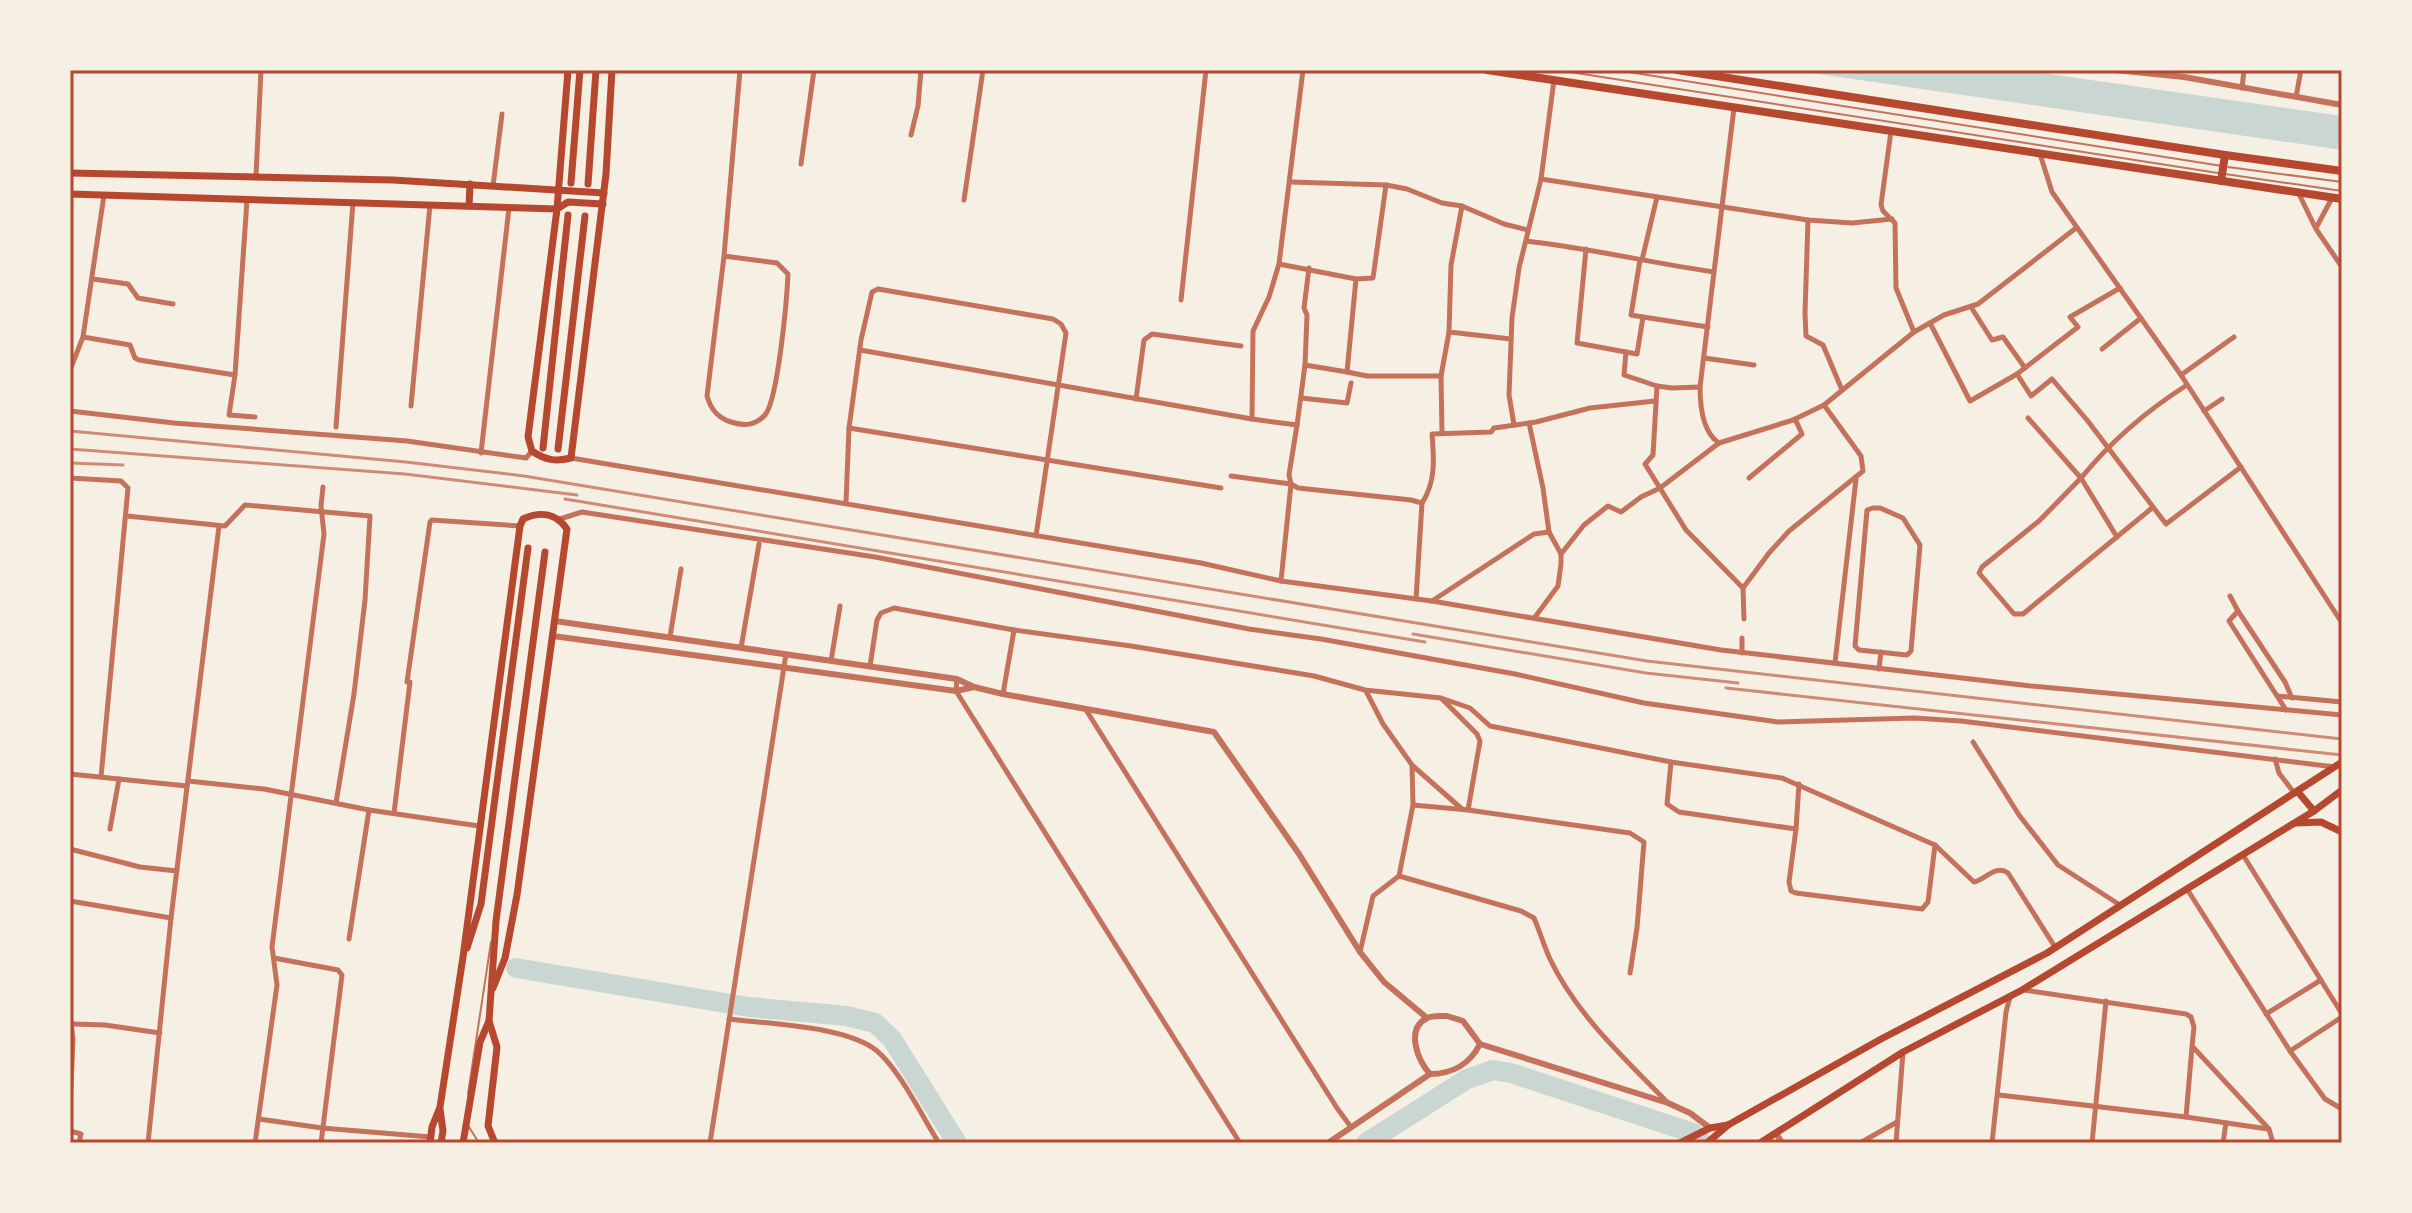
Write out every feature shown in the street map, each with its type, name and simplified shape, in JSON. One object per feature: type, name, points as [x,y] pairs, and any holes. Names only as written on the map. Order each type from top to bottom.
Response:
[{"type":"main road","points":[[568,70],[557,209],[528,437],[532,451],[556,461],[571,458],[603,204],[612,70]]},
{"type":"main road","points":[[571,183],[580,70]]},
{"type":"main road","points":[[588,184],[596,70]]},
{"type":"main road","points":[[1487,70],[2040,154],[2222,173],[2299,194],[2337,199]]},
{"type":"main road","points":[[1677,70],[2342,171]]},
{"type":"main road","points":[[2222,173],[2225,155]]},
{"type":"main road","points":[[70,173],[470,184],[604,193]]},
{"type":"main road","points":[[469,206],[470,184]]},
{"type":"main road","points":[[70,194],[557,209],[568,202],[603,204]]},
{"type":"main road","points":[[543,448],[568,215]]},
{"type":"main road","points":[[558,449],[585,216]]},
{"type":"main road","points":[[430,1140],[440,1107],[463,957],[520,526],[523,519],[533,515],[550,515],[560,519],[567,529],[515,907],[505,958],[493,988]]},
{"type":"main road","points":[[463,957],[481,904],[528,548]]},
{"type":"main road","points":[[463,1143],[480,1042],[489,1021],[496,921],[545,552]]},
{"type":"main road","points":[[1708,1143],[1728,1125],[2055,947],[2338,764]]},
{"type":"main road","points":[[1760,1143],[1903,1052],[2022,990],[2294,824],[2342,790]]},
{"type":"main road","points":[[2297,793],[2314,811]]},
{"type":"main road","points":[[2294,824],[2321,822],[2342,832]]},
{"type":"main road","points":[[489,1021],[497,1047],[488,1126],[495,1143]]},
{"type":"main road","points":[[440,1107],[441,1143]]},
{"type":"main road","points":[[1681,1142],[1710,1128],[1728,1125]]},
{"type":"street","points":[[256,176],[261,70]]},
{"type":"street","points":[[724,256],[777,263],[788,274],[774,391],[767,413],[754,424],[743,425],[723,419],[711,408],[707,396],[724,256],[740,70]]},
{"type":"street","points":[[801,164],[814,70]]},
{"type":"street","points":[[911,135],[918,106],[921,70]]},
{"type":"street","points":[[964,200],[983,70]]},
{"type":"street","points":[[1181,300],[1206,70]]},
{"type":"street","points":[[1252,419],[1254,376],[1250,347],[1253,331],[1269,297],[1279,264],[1303,70]]},
{"type":"street","points":[[2115,70],[2188,74],[2242,88],[2342,105]]},
{"type":"street","points":[[2242,88],[2244,70]]},
{"type":"street","points":[[2296,97],[2301,70]]},
{"type":"street","points":[[1514,425],[1509,395],[1517,280],[1541,179],[1554,80]]},
{"type":"street","points":[[1719,443],[1713,439],[1705,423],[1700,387],[1734,107]]},
{"type":"street","points":[[493,186],[502,114]]},
{"type":"street","points":[[1891,131],[1881,199],[1883,211],[1895,223],[1896,288],[1914,332]]},
{"type":"street","points":[[2040,154],[2052,192],[2181,375],[2342,623]]},
{"type":"street","points":[[1541,179],[1808,220],[1852,223],[1892,219]]},
{"type":"street","points":[[1291,182],[1386,185],[1407,189],[1528,230]]},
{"type":"street","points":[[1279,264],[1356,279],[1373,278],[1386,185]]},
{"type":"street","points":[[2299,194],[2316,229],[2342,267]]},
{"type":"street","points":[[70,370],[83,337],[104,195]]},
{"type":"street","points":[[1657,197],[1631,315],[1708,327]]},
{"type":"street","points":[[2316,229],[2337,199]]},
{"type":"street","points":[[247,200],[235,375],[229,415],[255,417]]},
{"type":"street","points":[[336,427],[353,202]]},
{"type":"street","points":[[411,406],[430,205]]},
{"type":"street","points":[[1442,432],[1441,376],[1449,332],[1451,265],[1462,206]]},
{"type":"street","points":[[481,453],[509,208]]},
{"type":"street","points":[[1808,220],[1806,336],[1823,345],[1842,390]]},
{"type":"street","points":[[1561,554],[1584,525],[1608,506],[1621,512],[1660,488],[1719,443],[1795,419],[1824,405],[1914,332],[1990,297],[2076,228]]},
{"type":"street","points":[[1526,241],[1714,272]]},
{"type":"street","points":[[1586,249],[1577,343],[1637,354],[1643,317]]},
{"type":"street","points":[[1281,581],[1291,484],[1289,475],[1305,365],[1307,315],[1304,308],[1309,268]]},
{"type":"street","points":[[93,279],[128,284],[138,298],[173,304]]},
{"type":"street","points":[[1347,372],[1356,279]]},
{"type":"street","points":[[1930,323],[1970,401],[2017,374],[2078,327],[2070,317],[2120,288]]},
{"type":"street","points":[[846,502],[849,428],[860,350],[869,297],[878,289],[1053,319],[1061,324],[1066,333],[1036,536]]},
{"type":"street","points":[[1971,307],[1992,340],[2003,337],[2025,368]]},
{"type":"street","points":[[2102,349],[2141,318]]},
{"type":"street","points":[[1449,332],[1511,339]]},
{"type":"street","points":[[1136,399],[1144,340],[1148,336],[1152,334],[1241,346]]},
{"type":"street","points":[[83,337],[130,345],[135,358],[139,360],[235,375]]},
{"type":"street","points":[[2181,375],[2234,337]]},
{"type":"street","points":[[860,350],[1297,425]]},
{"type":"street","points":[[1626,352],[1625,376],[1657,386],[1700,387]]},
{"type":"street","points":[[1704,358],[1754,365]]},
{"type":"street","points":[[1305,365],[1367,376],[1441,376]]},
{"type":"street","points":[[2017,374],[2031,396],[2052,379],[2058,385],[2166,524],[2241,467]]},
{"type":"street","points":[[1301,398],[1348,403],[1351,383]]},
{"type":"street","points":[[2152,508],[2020,615],[2008,610],[1979,573],[1983,564],[2039,521],[2106,447],[2148,411],[2187,385]]},
{"type":"street","points":[[1657,386],[1653,455],[1645,463],[1686,530],[1743,588]]},
{"type":"street","points":[[2204,411],[2222,399]]},
{"type":"street","points":[[1416,599],[1422,503],[1431,490],[1434,457],[1432,434],[1491,432],[1494,428],[1590,408],[1655,401]]},
{"type":"street","points":[[1744,619],[1743,588],[1769,553],[1789,531],[1863,471],[1861,456],[1824,405]]},
{"type":"street","points":[[70,411],[174,423],[407,441],[526,458],[532,451]]},
{"type":"street","points":[[2028,418],[2081,478],[2117,537]]},
{"type":"street","points":[[1749,478],[1802,434],[1795,419]]},
{"type":"street","points":[[1529,423],[1549,532],[1561,554],[1562,571],[1558,586],[1535,617]]},
{"type":"street","points":[[849,428],[1221,488]]},
{"type":"street","points":[[571,458],[1201,563],[1281,581],[1535,617],[1742,653],[2342,715]]},
{"type":"street","points":[[1231,476],[1291,484],[1298,488],[1422,503]]},
{"type":"street","points":[[70,478],[121,481],[128,488],[101,777]]},
{"type":"street","points":[[1835,663],[1856,478]]},
{"type":"street","points":[[255,1143],[277,985],[272,947],[324,534],[321,506],[323,487]]},
{"type":"street","points":[[127,516],[219,526],[227,524],[245,505],[371,517],[354,694],[336,803]]},
{"type":"street","points":[[1873,508],[1903,518],[1920,545],[1911,651],[1907,655],[1881,652],[1859,650],[1855,646],[1867,510],[1873,508]]},
{"type":"street","points":[[560,519],[582,512],[875,557],[1249,629],[1515,674],[1644,703],[1778,722],[1914,718],[1961,721],[2338,764]]},
{"type":"street","points":[[394,813],[410,682],[407,682],[430,520],[520,526]]},
{"type":"street","points":[[148,1143],[171,918],[219,526]]},
{"type":"street","points":[[1432,601],[1534,534],[1549,532]]},
{"type":"street","points":[[741,648],[759,544]]},
{"type":"street","points":[[670,637],[681,569]]},
{"type":"street","points":[[2230,596],[2292,698]]},
{"type":"street","points":[[831,661],[840,606]]},
{"type":"street","points":[[870,666],[877,620],[886,609],[894,608],[1014,630],[1314,676],[1365,690],[1441,698],[1470,708],[1490,726],[1671,762],[1782,778],[1935,845],[1974,882],[2003,869],[2055,947]]},
{"type":"street","points":[[2238,611],[2229,621],[2286,710]]},
{"type":"street","points":[[555,621],[957,679],[1003,694],[1214,732],[1299,854],[1360,952],[1384,982],[1427,1018]]},
{"type":"street","points":[[1003,694],[1014,630]]},
{"type":"street","points":[[553,636],[956,691],[974,687]]},
{"type":"street","points":[[1742,638],[1742,653]]},
{"type":"street","points":[[1879,669],[1881,652]]},
{"type":"street","points":[[710,1143],[786,654]]},
{"type":"street","points":[[957,679],[956,691],[1240,1143]]},
{"type":"street","points":[[1365,690],[1383,724],[1412,765],[1465,810]]},
{"type":"street","points":[[2277,696],[2342,702]]},
{"type":"street","points":[[1441,698],[1477,734],[1480,741],[1465,810]]},
{"type":"street","points":[[2331,714],[2332,703]]},
{"type":"street","points":[[1086,710],[1352,1128]]},
{"type":"street","points":[[1477,734],[1490,726]]},
{"type":"street","points":[[1973,742],[2019,815],[2058,865],[2120,905]]},
{"type":"street","points":[[2275,759],[2279,773],[2297,793]]},
{"type":"street","points":[[1671,762],[1667,804],[1679,812],[1796,829]]},
{"type":"street","points":[[1360,952],[1373,896],[1399,876],[1413,805],[1412,765]]},
{"type":"street","points":[[70,774],[292,794],[369,810],[479,826]]},
{"type":"street","points":[[110,829],[119,779]]},
{"type":"street","points":[[1799,784],[1789,882],[1791,891],[1922,909],[1928,902],[1935,845]]},
{"type":"street","points":[[1413,805],[1630,833],[1644,842],[1630,973]]},
{"type":"street","points":[[349,939],[369,810]]},
{"type":"street","points":[[70,849],[140,867],[177,871]]},
{"type":"street","points":[[2243,855],[2342,1016],[2290,1051]]},
{"type":"street","points":[[1399,876],[1521,911],[1534,918],[1551,960],[1569,992],[1668,1103]]},
{"type":"street","points":[[2186,888],[2290,1051],[2325,1099],[2342,1109]]},
{"type":"street","points":[[70,902],[171,918]]},
{"type":"street","points":[[274,958],[338,970],[342,975],[321,1143]]},
{"type":"street","points":[[2266,1014],[2321,980]]},
{"type":"street","points":[[2022,990],[2191,1017],[2194,1027],[2186,1117]]},
{"type":"street","points":[[1992,1143],[2006,1012],[2011,996]]},
{"type":"street","points":[[2092,1143],[2106,1001]]},
{"type":"street","points":[[70,1013],[73,1024],[70,1109]]},
{"type":"street","points":[[1430,1074],[1421,1064],[1415,1042],[1420,1025],[1427,1018],[1447,1016],[1463,1021],[1480,1044],[1668,1103],[1690,1113],[1710,1128]]},
{"type":"street","points":[[729,1019],[837,1033],[867,1044],[888,1063],[939,1143]]},
{"type":"street","points":[[73,1024],[160,1033]]},
{"type":"street","points":[[1328,1143],[1430,1074],[1456,1069],[1471,1058],[1480,1044]]},
{"type":"street","points":[[2192,1046],[2269,1129],[2273,1143]]},
{"type":"street","points":[[1896,1143],[1903,1052]]},
{"type":"street","points":[[1999,1095],[2269,1129]]},
{"type":"street","points":[[259,1119],[430,1140]]},
{"type":"street","points":[[1860,1143],[1898,1121]]},
{"type":"street","points":[[2223,1143],[2226,1123]]},
{"type":"street","points":[[70,1131],[81,1134],[79,1143]]},
{"type":"street","points":[[1776,1133],[1782,1143]]},
{"type":"lane","points":[[1557,70],[2342,191]]},
{"type":"lane","points":[[1616,70],[2222,173],[2342,182]]},
{"type":"lane","points":[[479,1143],[465,1112],[496,921]]},
{"type":"shaded area","points":[[1791,70],[2022,70],[2342,116],[2342,150]]},
{"type":"waterway","points":[[516,968],[749,1007],[847,1016],[875,1023],[892,1039],[957,1143]]},
{"type":"waterway","points":[[1366,1143],[1467,1079],[1493,1070],[1511,1073],[1693,1133],[1702,1143]]},
{"type":"railway","points":[[70,431],[524,476],[1647,661],[2342,739]]},
{"type":"railway","points":[[70,449],[405,474],[577,495]]},
{"type":"railway","points":[[70,463],[123,465]]},
{"type":"railway","points":[[565,499],[1425,642]]},
{"type":"railway","points":[[1413,634],[1646,673],[1738,683]]},
{"type":"railway","points":[[1726,688],[2342,755]]}]
